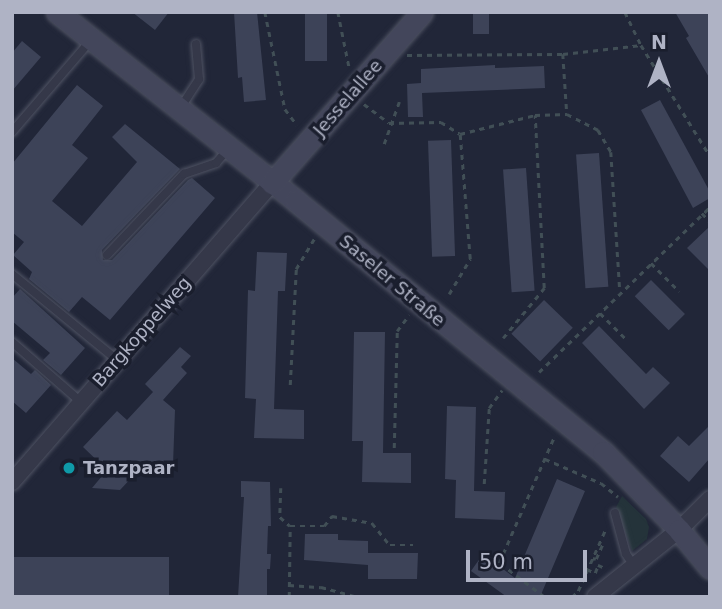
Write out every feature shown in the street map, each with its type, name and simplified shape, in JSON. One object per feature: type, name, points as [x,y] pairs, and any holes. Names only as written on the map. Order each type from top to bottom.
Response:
[{"type":"street","name":"Saseler Straße","points":[[57,12],[603,452],[680,530],[710,568]]},
{"type":"street","name":"Jesselallee","points":[[272,183],[422,12]]},
{"type":"street","name":"Bargkoppelweg","points":[[12,482],[272,183]]},
{"type":"street","points":[[595,597],[680,530],[710,499]]},
{"type":"lane","points":[[12,132],[91,40]]},
{"type":"lane","points":[[179,109],[199,79],[196,44]]},
{"type":"lane","points":[[107,255],[184,174],[216,163],[229,148]]},
{"type":"lane","points":[[12,274],[117,360]]},
{"type":"lane","points":[[12,342],[80,402]]},
{"type":"lane","points":[[613,513],[626,554],[634,566]]},
{"type":"path","points":[[265,12],[285,109],[298,126]]},
{"type":"path","points":[[338,12],[349,66]]},
{"type":"path","points":[[625,12],[641,45],[710,156]]},
{"type":"path","points":[[407,55],[563,54],[641,45]]},
{"type":"path","points":[[563,54],[567,114]]},
{"type":"path","points":[[384,144],[389,123],[399,102]]},
{"type":"path","points":[[364,104],[389,123],[441,121],[460,134],[536,115],[567,114],[598,130],[611,152],[620,292]]},
{"type":"path","points":[[503,338],[544,288],[536,115]]},
{"type":"path","points":[[449,294],[470,259],[460,134]]},
{"type":"path","points":[[539,372],[710,207]]},
{"type":"path","points":[[702,214],[710,222]]},
{"type":"path","points":[[290,385],[296,269],[314,239]]},
{"type":"path","points":[[651,263],[679,291]]},
{"type":"path","points":[[600,313],[627,340]]},
{"type":"path","points":[[394,448],[397,331],[410,314]]},
{"type":"path","points":[[484,484],[489,408],[503,389]]},
{"type":"path","points":[[544,597],[499,563],[556,434]]},
{"type":"path","points":[[545,459],[601,483],[618,497]]},
{"type":"path","points":[[281,488],[280,517],[290,526],[324,526],[332,516],[372,523],[390,545],[413,545]]},
{"type":"path","points":[[574,596],[622,489]]},
{"type":"path","points":[[289,597],[290,526]]},
{"type":"path","points":[[593,558],[596,559],[603,543]]},
{"type":"path","points":[[289,585],[328,588],[358,597]]},
{"type":"shaded area","points":[[622,496],[646,519],[649,527],[647,539],[632,551],[616,507]]},
{"type":"building","points":[[132,12],[169,12],[155,30]]},
{"type":"building","points":[[234,12],[257,12],[266,100],[244,102],[242,77],[238,78]]},
{"type":"building","points":[[305,12],[327,12],[327,61],[305,61]]},
{"type":"building","points":[[473,12],[489,12],[489,34],[473,34]]},
{"type":"building","points":[[675,12],[710,12],[710,79],[686,38],[689,36]]},
{"type":"building","points":[[22,41],[41,57],[12,91],[12,53]]},
{"type":"building","points":[[495,65],[495,68],[544,66],[545,88],[422,93],[423,117],[408,117],[407,84],[421,83],[421,69]]},
{"type":"building","points":[[77,85],[103,106],[72,145],[88,158],[52,201],[82,226],[137,162],[112,137],[125,124],[180,169],[102,250],[103,260],[112,260],[188,180],[192,178],[215,198],[110,320],[82,297],[69,312],[29,279],[32,272],[13,255],[24,242],[12,232],[12,164]]},
{"type":"building","points":[[660,100],[710,192],[710,198],[693,208],[641,110]]},
{"type":"building","points":[[451,140],[455,256],[432,257],[428,141]]},
{"type":"building","points":[[599,153],[608,287],[585,288],[576,155]]},
{"type":"building","points":[[526,168],[535,291],[512,292],[503,170]]},
{"type":"building","points":[[710,226],[710,271],[687,248]]},
{"type":"building","points":[[257,252],[287,253],[285,291],[278,291],[274,409],[304,410],[304,439],[254,438],[256,399],[245,398],[248,290],[255,291]]},
{"type":"building","points":[[651,280],[685,314],[669,330],[635,296]]},
{"type":"building","points":[[20,289],[85,348],[61,375],[43,360],[50,353],[12,321],[12,298]]},
{"type":"building","points":[[544,300],[573,328],[540,362],[511,334]]},
{"type":"building","points":[[599,326],[646,374],[653,367],[670,383],[644,409],[582,343]]},
{"type":"building","points":[[354,332],[385,332],[383,453],[411,453],[411,483],[362,482],[363,441],[352,441]]},
{"type":"building","points":[[180,347],[191,356],[181,367],[187,373],[163,400],[175,410],[173,465],[167,474],[153,462],[140,476],[136,473],[120,490],[92,488],[107,470],[83,447],[117,411],[127,420],[153,392],[145,384]]},
{"type":"building","points":[[12,358],[31,374],[35,370],[51,385],[26,413],[12,401]]},
{"type":"building","points":[[447,406],[476,407],[474,491],[505,492],[504,520],[455,518],[456,480],[445,479]]},
{"type":"building","points":[[710,425],[710,458],[689,482],[660,456],[678,436],[689,446]]},
{"type":"building","points":[[557,479],[585,491],[540,597],[507,597],[471,571],[483,554],[515,578]]},
{"type":"building","points":[[241,481],[270,482],[271,526],[268,526],[267,554],[271,554],[270,569],[267,569],[267,597],[238,597],[244,497],[241,497]]},
{"type":"building","points":[[305,534],[338,534],[338,540],[368,541],[368,553],[418,553],[417,579],[368,579],[368,565],[304,560]]},
{"type":"building","points":[[12,557],[169,557],[169,597],[12,597]]},
{"type":"place","name":"Tanzpaar","points":[[69,468]]}]
